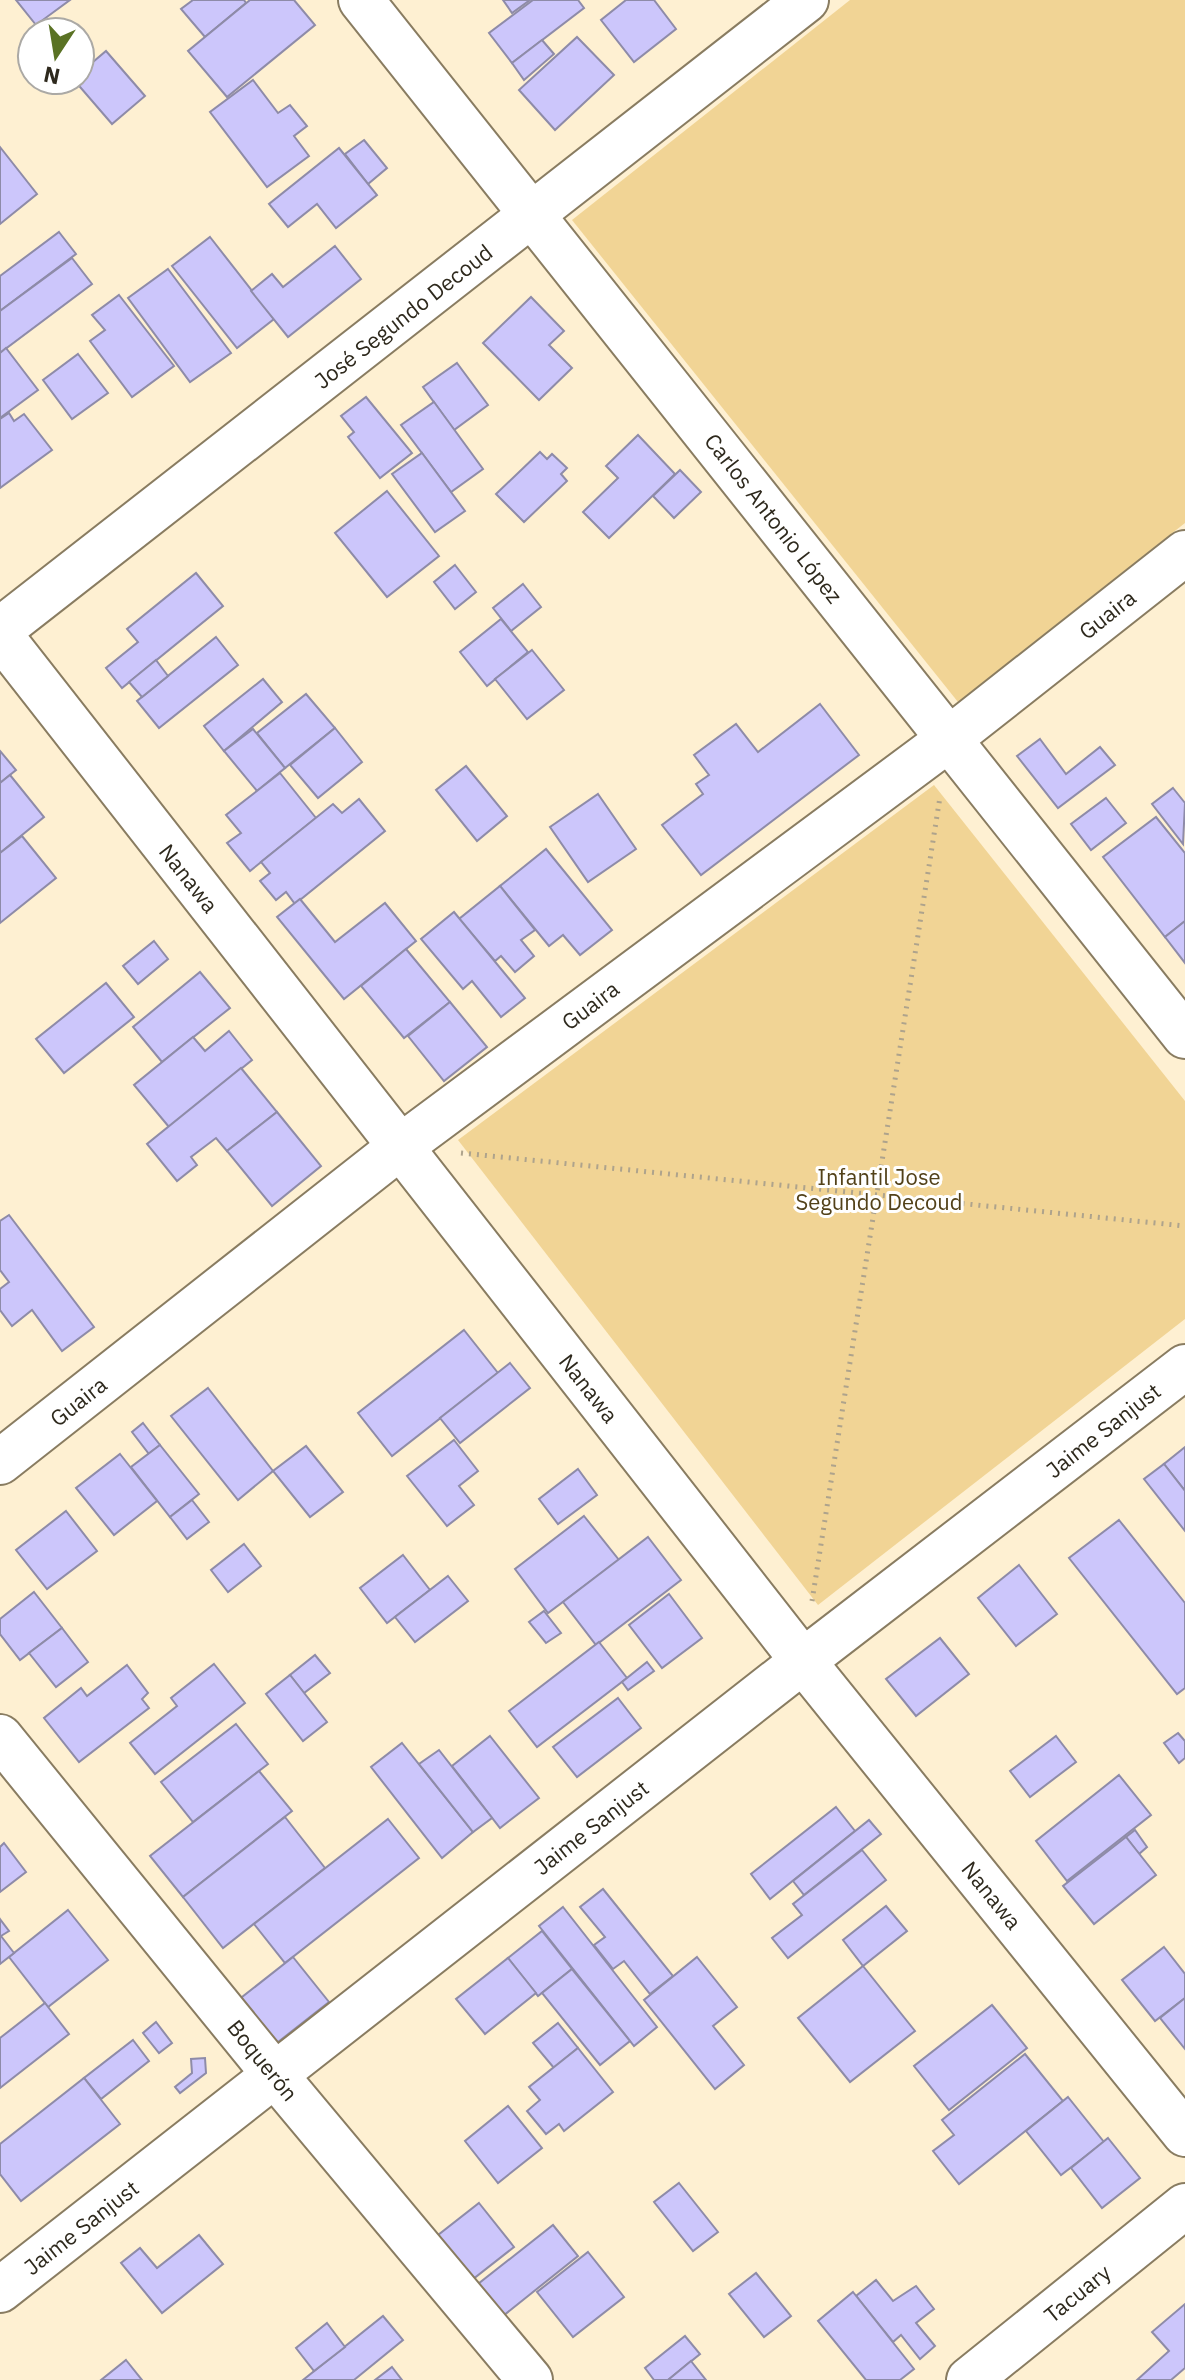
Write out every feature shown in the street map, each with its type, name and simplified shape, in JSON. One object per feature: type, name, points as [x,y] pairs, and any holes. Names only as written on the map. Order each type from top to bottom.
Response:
[{"type":"street","name":"Carlos Antonio López","points":[[361,0],[1185,1036]]},
{"type":"street","name":"José Segundo Decoud","points":[[0,633],[806,0]]},
{"type":"street","name":"Guaira","points":[[0,1462],[400,1147],[949,739],[1185,553]]},
{"type":"street","name":"Nanawa","points":[[0,633],[803,1661],[1185,2134]]},
{"type":"street","name":"Jaime Sanjust","points":[[0,2290],[803,1661],[1185,1367]]},
{"type":"street","name":"Boquerón","points":[[0,1737],[275,2075],[530,2380]]},
{"type":"street","name":"Tacuary","points":[[969,2380],[1185,2206]]},
{"type":"path","points":[[803,1661],[949,739]]},
{"type":"path","points":[[400,1147],[1185,1226]]},
{"type":"green space","points":[[850,0],[1185,0],[1185,523],[958,702],[572,220]]},
{"type":"green space","name":"Infantil Jose Segundo Decoud","points":[[934,785],[1185,1101],[1185,1319],[818,1605],[458,1140]]},
{"type":"building","points":[[16,0],[70,0],[48,16],[29,16]]},
{"type":"building","points":[[193,0],[244,0],[246,3],[205,37],[181,9]]},
{"type":"building","points":[[250,0],[294,0],[315,25],[227,97],[188,51]]},
{"type":"building","points":[[503,0],[530,0],[512,13]]},
{"type":"building","points":[[533,0],[578,0],[584,8],[512,63],[489,33]]},
{"type":"building","points":[[626,0],[654,0],[676,29],[634,62],[601,20]]},
{"type":"building","points":[[577,37],[614,75],[555,130],[519,90]]},
{"type":"building","points":[[542,40],[554,54],[524,80],[512,63]]},
{"type":"building","points":[[106,51],[145,96],[112,124],[88,96],[96,96],[96,59]]},
{"type":"building","points":[[253,80],[278,113],[290,105],[307,126],[294,136],[309,156],[267,187],[210,112]]},
{"type":"building","points":[[364,140],[387,168],[368,184],[345,154]]},
{"type":"building","points":[[0,147],[37,194],[0,224]]},
{"type":"building","points":[[339,148],[377,195],[336,228],[317,204],[288,227],[269,204]]},
{"type":"building","points":[[59,232],[76,254],[0,311],[0,276]]},
{"type":"building","points":[[210,237],[274,319],[237,348],[172,266]]},
{"type":"building","points":[[335,246],[361,279],[288,337],[251,291],[272,274],[283,287]]},
{"type":"building","points":[[72,258],[92,284],[0,353],[0,311]]},
{"type":"building","points":[[168,269],[231,353],[190,382],[128,298]]},
{"type":"building","points":[[119,295],[174,366],[132,397],[90,341],[105,330],[92,315]]},
{"type":"building","points":[[531,297],[564,331],[549,345],[572,368],[539,400],[483,343]]},
{"type":"building","points":[[6,348],[38,390],[0,418],[0,353]]},
{"type":"building","points":[[78,354],[108,393],[72,419],[43,380]]},
{"type":"building","points":[[457,363],[488,405],[454,430],[423,387]]},
{"type":"building","points":[[366,397],[412,453],[380,478],[348,437],[354,432],[341,416]]},
{"type":"building","points":[[434,402],[483,469],[451,492],[401,425]]},
{"type":"building","points":[[9,413],[14,421],[24,414],[52,450],[0,488],[0,419]]},
{"type":"building","points":[[638,435],[675,474],[609,538],[583,512],[618,478],[606,466]]},
{"type":"building","points":[[540,452],[547,459],[552,454],[567,468],[561,474],[567,481],[524,522],[496,494]]},
{"type":"building","points":[[422,453],[465,511],[435,532],[392,474]]},
{"type":"building","points":[[680,470],[701,492],[674,518],[653,496]]},
{"type":"building","points":[[387,491],[439,556],[387,597],[335,533]]},
{"type":"building","points":[[455,565],[476,592],[455,609],[434,582]]},
{"type":"building","points":[[196,573],[223,606],[122,688],[106,668],[138,642],[127,629]]},
{"type":"building","points":[[523,584],[541,607],[511,631],[493,608]]},
{"type":"building","points":[[501,619],[528,652],[487,686],[460,652]]},
{"type":"building","points":[[216,637],[238,665],[159,728],[137,701]]},
{"type":"building","points":[[532,650],[564,690],[527,719],[495,679]]},
{"type":"building","points":[[156,660],[168,676],[142,697],[129,682]]},
{"type":"building","points":[[263,679],[282,702],[224,751],[204,726]]},
{"type":"building","points":[[306,694],[335,728],[285,768],[257,733]]},
{"type":"building","points":[[820,704],[859,755],[701,875],[662,825],[703,794],[696,784],[709,775],[694,755],[736,724],[758,752]]},
{"type":"building","points":[[335,728],[362,762],[318,798],[290,765]]},
{"type":"building","points":[[253,729],[285,768],[257,791],[224,751]]},
{"type":"building","points":[[1040,739],[1066,774],[1100,747],[1115,765],[1058,808],[1017,756]]},
{"type":"building","points":[[0,751],[16,770],[0,783]]},
{"type":"building","points":[[466,766],[507,816],[477,841],[436,790]]},
{"type":"building","points":[[280,773],[316,818],[250,871],[227,843],[241,833],[226,815]]},
{"type":"building","points":[[10,775],[44,817],[0,853],[0,783]]},
{"type":"building","points":[[1173,788],[1185,803],[1183,844],[1152,804]]},
{"type":"building","points":[[598,794],[636,849],[588,882],[550,827]]},
{"type":"building","points":[[1106,798],[1126,823],[1091,850],[1071,824]]},
{"type":"building","points":[[359,799],[385,831],[295,904],[286,892],[276,900],[260,881],[270,873],[261,862],[333,804],[342,813]]},
{"type":"building","points":[[1156,817],[1185,853],[1185,921],[1165,937],[1103,857]]},
{"type":"building","points":[[22,836],[56,878],[0,923],[0,853]]},
{"type":"building","points":[[546,849],[612,930],[580,955],[563,935],[549,946],[500,886]]},
{"type":"building","points":[[500,886],[535,930],[521,940],[534,956],[515,972],[501,956],[495,961],[459,919]]},
{"type":"building","points":[[300,899],[335,942],[385,903],[416,941],[344,999],[277,917]]},
{"type":"building","points":[[454,912],[525,998],[501,1017],[472,981],[463,989],[421,939]]},
{"type":"building","points":[[1185,921],[1185,963],[1165,937]]},
{"type":"building","points":[[154,941],[168,959],[138,984],[123,966]]},
{"type":"building","points":[[406,949],[450,1002],[404,1038],[361,986]]},
{"type":"building","points":[[200,972],[230,1008],[162,1062],[133,1027]]},
{"type":"building","points":[[106,983],[134,1017],[64,1073],[36,1039]]},
{"type":"building","points":[[450,1002],[487,1047],[444,1081],[408,1036]]},
{"type":"building","points":[[229,1031],[252,1060],[169,1127],[134,1085],[193,1037],[205,1051]]},
{"type":"building","points":[[241,1068],[277,1112],[227,1151],[216,1138],[191,1157],[197,1165],[177,1181],[147,1144]]},
{"type":"building","points":[[277,1112],[321,1166],[272,1206],[227,1151]]},
{"type":"building","points":[[9,1215],[94,1327],[62,1351],[32,1310],[12,1326],[0,1310],[0,1289],[9,1282],[0,1270],[0,1221]]},
{"type":"building","points":[[464,1330],[498,1373],[392,1456],[358,1413]]},
{"type":"building","points":[[510,1363],[530,1388],[460,1443],[440,1418]]},
{"type":"building","points":[[208,1388],[273,1471],[238,1500],[171,1416]]},
{"type":"building","points":[[143,1423],[160,1445],[149,1454],[132,1432]]},
{"type":"building","points":[[454,1440],[478,1471],[459,1486],[474,1505],[447,1526],[407,1476]]},
{"type":"building","points":[[160,1445],[199,1494],[170,1517],[131,1467]]},
{"type":"building","points":[[306,1446],[343,1492],[310,1517],[273,1471]]},
{"type":"building","points":[[1185,1447],[1185,1491],[1164,1464]]},
{"type":"building","points":[[120,1454],[157,1501],[114,1535],[76,1488]]},
{"type":"building","points":[[1164,1464],[1185,1491],[1185,1531],[1144,1479]]},
{"type":"building","points":[[578,1469],[597,1495],[558,1524],[539,1499]]},
{"type":"building","points":[[192,1500],[209,1522],[187,1539],[170,1517]]},
{"type":"building","points":[[66,1511],[97,1551],[47,1589],[16,1550]]},
{"type":"building","points":[[584,1516],[619,1560],[548,1613],[515,1569]]},
{"type":"building","points":[[1119,1520],[1185,1603],[1185,1688],[1177,1694],[1069,1558]]},
{"type":"building","points":[[648,1537],[681,1580],[596,1645],[563,1602]]},
{"type":"building","points":[[244,1544],[261,1566],[228,1592],[211,1570]]},
{"type":"building","points":[[403,1555],[430,1590],[387,1623],[360,1588]]},
{"type":"building","points":[[1019,1565],[1057,1614],[1016,1646],[978,1598]]},
{"type":"building","points":[[448,1576],[468,1601],[415,1642],[395,1617]]},
{"type":"building","points":[[34,1592],[62,1628],[20,1660],[0,1634],[0,1619]]},
{"type":"building","points":[[669,1594],[702,1638],[662,1668],[629,1625]]},
{"type":"building","points":[[544,1611],[561,1633],[546,1643],[529,1622]]},
{"type":"building","points":[[62,1628],[88,1662],[56,1687],[29,1653]]},
{"type":"building","points":[[940,1638],[969,1674],[916,1716],[886,1679]]},
{"type":"building","points":[[599,1642],[627,1678],[537,1747],[509,1711]]},
{"type":"building","points":[[315,1655],[330,1673],[304,1693],[290,1675]]},
{"type":"building","points":[[647,1662],[654,1671],[628,1690],[622,1682]]},
{"type":"building","points":[[214,1664],[245,1703],[155,1774],[130,1743],[177,1706],[171,1698]]},
{"type":"building","points":[[127,1665],[148,1693],[142,1699],[149,1708],[79,1762],[44,1718],[81,1688],[87,1696]]},
{"type":"building","points":[[290,1675],[327,1722],[303,1741],[266,1694]]},
{"type":"building","points":[[618,1698],[641,1728],[577,1777],[553,1747]]},
{"type":"building","points":[[236,1724],[268,1764],[193,1822],[161,1782]]},
{"type":"building","points":[[1178,1733],[1185,1741],[1185,1758],[1179,1763],[1164,1743]]},
{"type":"building","points":[[490,1736],[539,1798],[500,1828],[452,1766]]},
{"type":"building","points":[[1056,1736],[1076,1762],[1030,1797],[1010,1771]]},
{"type":"building","points":[[402,1743],[473,1832],[442,1858],[371,1767]]},
{"type":"building","points":[[439,1750],[492,1818],[473,1832],[419,1764]]},
{"type":"building","points":[[259,1771],[292,1811],[183,1897],[150,1856]]},
{"type":"building","points":[[1119,1775],[1151,1815],[1067,1881],[1036,1841]]},
{"type":"building","points":[[836,1807],[855,1831],[770,1899],[751,1874]]},
{"type":"building","points":[[285,1817],[325,1868],[223,1948],[183,1897]]},
{"type":"building","points":[[388,1819],[419,1858],[285,1963],[254,1924]]},
{"type":"building","points":[[869,1820],[881,1834],[804,1895],[793,1881]]},
{"type":"building","points":[[1135,1830],[1147,1847],[1139,1854],[1126,1837]]},
{"type":"building","points":[[1126,1837],[1156,1875],[1094,1924],[1063,1886]]},
{"type":"building","points":[[4,1843],[26,1872],[0,1892],[0,1847]]},
{"type":"building","points":[[862,1850],[886,1880],[788,1958],[772,1938],[802,1915],[793,1904]]},
{"type":"building","points":[[603,1889],[673,1976],[650,1994],[624,1961],[613,1969],[594,1945],[605,1937],[580,1907]]},
{"type":"building","points":[[886,1906],[907,1931],[863,1966],[843,1940]]},
{"type":"building","points":[[563,1907],[657,2027],[634,2046],[539,1926]]},
{"type":"building","points":[[68,1910],[108,1960],[48,2007],[9,1957]]},
{"type":"building","points":[[0,1919],[9,1931],[1,1936],[14,1953],[0,1964]]},
{"type":"building","points":[[542,1931],[572,1969],[538,1996],[508,1958]]},
{"type":"building","points":[[1164,1947],[1185,1974],[1185,1998],[1155,2021],[1122,1980]]},
{"type":"building","points":[[293,1957],[329,2002],[273,2046],[237,2001]]},
{"type":"building","points":[[697,1957],[737,2007],[713,2026],[744,2065],[715,2089],[644,2000]]},
{"type":"building","points":[[508,1958],[536,1993],[485,2034],[456,1999]]},
{"type":"building","points":[[863,1966],[915,2031],[850,2082],[798,2018]]},
{"type":"building","points":[[572,1969],[630,2041],[600,2065],[542,1993]]},
{"type":"building","points":[[1185,1998],[1185,2049],[1160,2018]]},
{"type":"building","points":[[45,2003],[69,2034],[0,2088],[0,2038]]},
{"type":"building","points":[[992,2005],[1027,2048],[949,2110],[914,2066]]},
{"type":"building","points":[[156,2022],[172,2043],[159,2053],[143,2033]]},
{"type":"building","points":[[558,2023],[578,2048],[554,2068],[533,2043]]},
{"type":"building","points":[[133,2040],[149,2061],[101,2099],[84,2078]]},
{"type":"building","points":[[578,2048],[613,2092],[564,2131],[559,2124],[546,2134],[527,2111],[540,2100],[529,2087]]},
{"type":"building","points":[[1025,2054],[1063,2101],[959,2184],[933,2151],[954,2135],[942,2120]]},
{"type":"building","points":[[205,2058],[206,2073],[180,2093],[175,2087],[192,2073],[191,2059]]},
{"type":"building","points":[[84,2078],[120,2124],[21,2201],[0,2174],[0,2144]]},
{"type":"building","points":[[1068,2097],[1104,2142],[1061,2175],[1026,2131]]},
{"type":"building","points":[[508,2106],[542,2148],[498,2183],[465,2141]]},
{"type":"building","points":[[1108,2138],[1140,2178],[1102,2208],[1071,2168]]},
{"type":"building","points":[[679,2183],[718,2232],[693,2251],[654,2202]]},
{"type":"building","points":[[479,2203],[514,2247],[468,2283],[433,2239]]},
{"type":"building","points":[[553,2225],[578,2256],[503,2316],[478,2284]]},
{"type":"building","points":[[199,2235],[223,2264],[162,2313],[121,2263],[140,2248],[157,2268]]},
{"type":"building","points":[[588,2252],[624,2297],[573,2337],[537,2292]]},
{"type":"building","points":[[756,2273],[791,2316],[764,2337],[729,2294]]},
{"type":"building","points":[[876,2280],[893,2301],[916,2286],[934,2309],[916,2323],[935,2346],[920,2359],[901,2335],[893,2342],[856,2296]]},
{"type":"building","points":[[853,2292],[914,2369],[900,2380],[866,2380],[818,2321]]},
{"type":"building","points":[[1185,2304],[1185,2368],[1171,2380],[1137,2380],[1169,2351],[1152,2332]]},
{"type":"building","points":[[383,2316],[403,2340],[354,2380],[303,2380]]},
{"type":"building","points":[[327,2323],[345,2347],[314,2371],[296,2348]]},
{"type":"building","points":[[685,2336],[700,2354],[668,2380],[654,2380],[645,2368]]},
{"type":"building","points":[[126,2360],[142,2380],[101,2380]]},
{"type":"building","points":[[691,2361],[706,2380],[668,2380]]},
{"type":"building","points":[[392,2367],[402,2380],[375,2380]]}]
